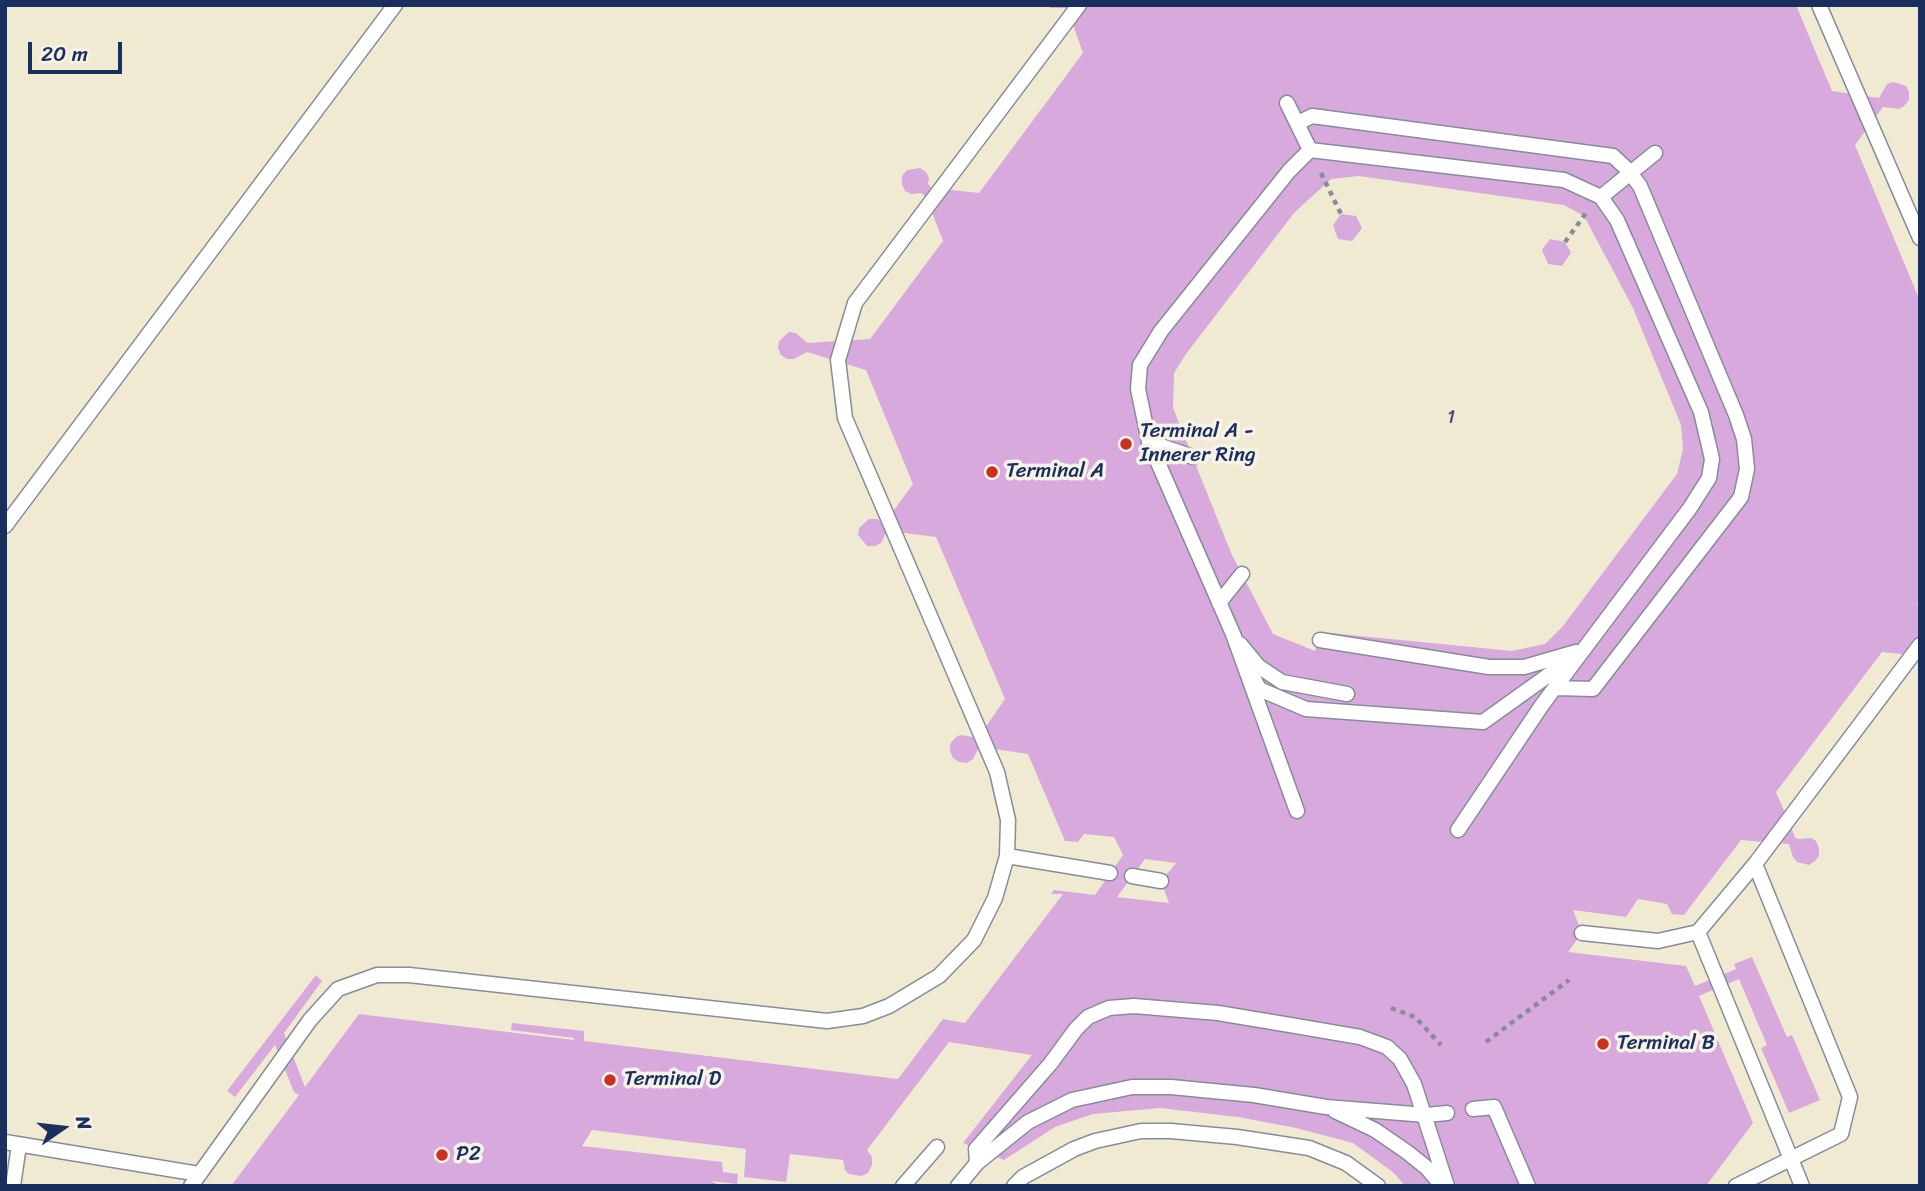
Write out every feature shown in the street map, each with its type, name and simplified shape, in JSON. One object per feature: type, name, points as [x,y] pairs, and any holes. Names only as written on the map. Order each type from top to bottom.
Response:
[{"type":"lane","points":[[5,526],[395,5]]},
{"type":"lane","points":[[13,1186],[12,1144],[195,1180],[310,1020],[338,989],[377,975],[409,975],[807,1021],[827,1021],[863,1016],[889,1006],[939,976],[974,940],[995,898],[1007,856],[1008,820],[997,772],[845,418],[838,360],[855,303],[1079,5]]},
{"type":"lane","points":[[1819,5],[1920,237]]},
{"type":"lane","points":[[1287,103],[1310,150]]},
{"type":"lane","points":[[1298,123],[1312,116],[1613,156],[1640,186],[1737,415],[1744,439],[1747,469],[1741,497],[1593,689],[1555,688]]},
{"type":"lane","points":[[1310,150],[1564,180],[1601,197],[1622,230],[1700,412],[1712,459],[1709,478],[1690,508],[1555,688],[1458,830]]},
{"type":"lane","points":[[1310,150],[1289,171],[1161,331],[1140,365],[1138,389],[1149,442],[1259,689],[1306,709],[1483,722],[1584,650]]},
{"type":"lane","points":[[1601,197],[1655,153]]},
{"type":"lane","points":[[1149,442],[1193,457]]},
{"type":"lane","points":[[1219,603],[1241,574]]},
{"type":"lane","points":[[1233,634],[1258,666],[1282,682],[1347,694]]},
{"type":"lane","points":[[1233,634],[1297,811]]},
{"type":"lane","points":[[1320,640],[1489,667],[1524,667],[1584,650]]},
{"type":"lane","points":[[1582,933],[1658,942],[1698,932],[1755,864],[1920,645]]},
{"type":"lane","points":[[1007,856],[1110,873]]},
{"type":"lane","points":[[1736,1186],[1841,1134],[1850,1097],[1755,864]]},
{"type":"lane","points":[[1132,876],[1161,881]]},
{"type":"lane","points":[[1698,932],[1802,1186]]},
{"type":"lane","points":[[977,1163],[975,1149],[1051,1063],[1076,1029],[1088,1017],[1109,1009],[1134,1006],[1218,1013],[1360,1037],[1387,1047],[1400,1059],[1409,1073],[1426,1115],[1447,1186]]},
{"type":"lane","points":[[958,1186],[977,1163],[1028,1122],[1072,1100],[1132,1087],[1171,1087],[1254,1095],[1326,1107],[1426,1115],[1447,1112]]},
{"type":"lane","points":[[1326,1107],[1375,1130],[1427,1168],[1442,1186]]},
{"type":"lane","points":[[1473,1109],[1494,1107],[1528,1186]]},
{"type":"lane","points":[[1014,1186],[1023,1177],[1054,1158],[1095,1140],[1141,1131],[1171,1131],[1271,1141],[1309,1148],[1346,1163],[1378,1186]]},
{"type":"lane","points":[[903,1186],[937,1147]]},
{"type":"path","points":[[1326,183],[1341,214]]},
{"type":"path","points":[[1565,242],[1584,216]]},
{"type":"path","points":[[1486,1042],[1569,980]]},
{"type":"path","points":[[1391,1008],[1415,1017],[1441,1045]]},
{"type":"building","points":[[1046,5],[1796,5],[1832,91],[1879,98],[1887,84],[1893,82],[1906,86],[1909,100],[1904,106],[1899,109],[1883,107],[1855,145],[1920,301],[1920,600],[1917,604],[1920,610],[1920,656],[1882,652],[1776,792],[1795,837],[1816,841],[1819,856],[1815,861],[1809,865],[1797,862],[1789,844],[1741,840],[1684,915],[1672,914],[1667,904],[1638,899],[1626,917],[1573,910],[1582,933],[1568,952],[1686,966],[1695,986],[1736,969],[1734,964],[1752,957],[1787,1037],[1792,1035],[1820,1100],[1789,1113],[1761,1048],[1767,1045],[1739,979],[1699,996],[1753,1123],[1706,1186],[1405,1186],[1394,1173],[1353,1143],[1238,1117],[1160,1108],[1093,1114],[1055,1127],[1004,1160],[963,1143],[1032,1055],[949,1042],[867,1150],[872,1157],[872,1165],[868,1173],[861,1176],[849,1174],[845,1170],[843,1160],[790,1154],[786,1182],[744,1177],[746,1149],[592,1130],[582,1146],[722,1162],[723,1172],[738,1174],[737,1184],[711,1181],[721,1186],[231,1186],[299,1095],[294,1092],[275,1045],[235,1097],[227,1091],[316,975],[322,981],[284,1033],[305,1087],[359,1014],[574,1040],[511,1030],[512,1023],[584,1031],[584,1041],[898,1079],[943,1019],[965,1023],[1063,894],[1051,894],[1054,890],[1095,895],[1123,855],[1114,837],[1084,834],[1078,842],[1065,841],[1028,754],[982,747],[967,763],[953,758],[950,744],[956,737],[961,735],[978,738],[1005,699],[936,537],[889,531],[881,543],[867,546],[858,535],[859,528],[869,519],[877,519],[882,523],[886,521],[913,484],[866,370],[807,352],[794,359],[787,359],[781,355],[778,348],[779,341],[789,332],[796,333],[807,343],[870,339],[943,241],[926,197],[921,193],[911,194],[905,191],[902,176],[907,170],[920,168],[926,172],[928,184],[932,188],[979,193],[1083,53],[1067,8],[1051,8]],"holes":[[[1359,176],[1564,205],[1584,216],[1633,308],[1681,425],[1683,449],[1677,474],[1563,626],[1545,644],[1512,651],[1320,632],[1315,651],[1273,634],[1231,553],[1173,408],[1174,373],[1294,213],[1331,179]],[[1145,859],[1176,863],[1161,881],[1169,903],[1117,897]]]},
{"type":"building","points":[[1341,214],[1356,216],[1362,228],[1352,241],[1338,239],[1333,225]]},
{"type":"building","points":[[1550,239],[1565,242],[1571,253],[1562,266],[1548,264],[1542,250]]},
{"type":"place","name":"Terminal A - Innerer Ring","points":[[1126,444]]},
{"type":"place","name":"Terminal A","points":[[992,472]]},
{"type":"place","name":"Terminal B","points":[[1603,1044]]},
{"type":"place","name":"Terminal D","points":[[610,1080]]},
{"type":"place","name":"P2","points":[[442,1155]]}]
